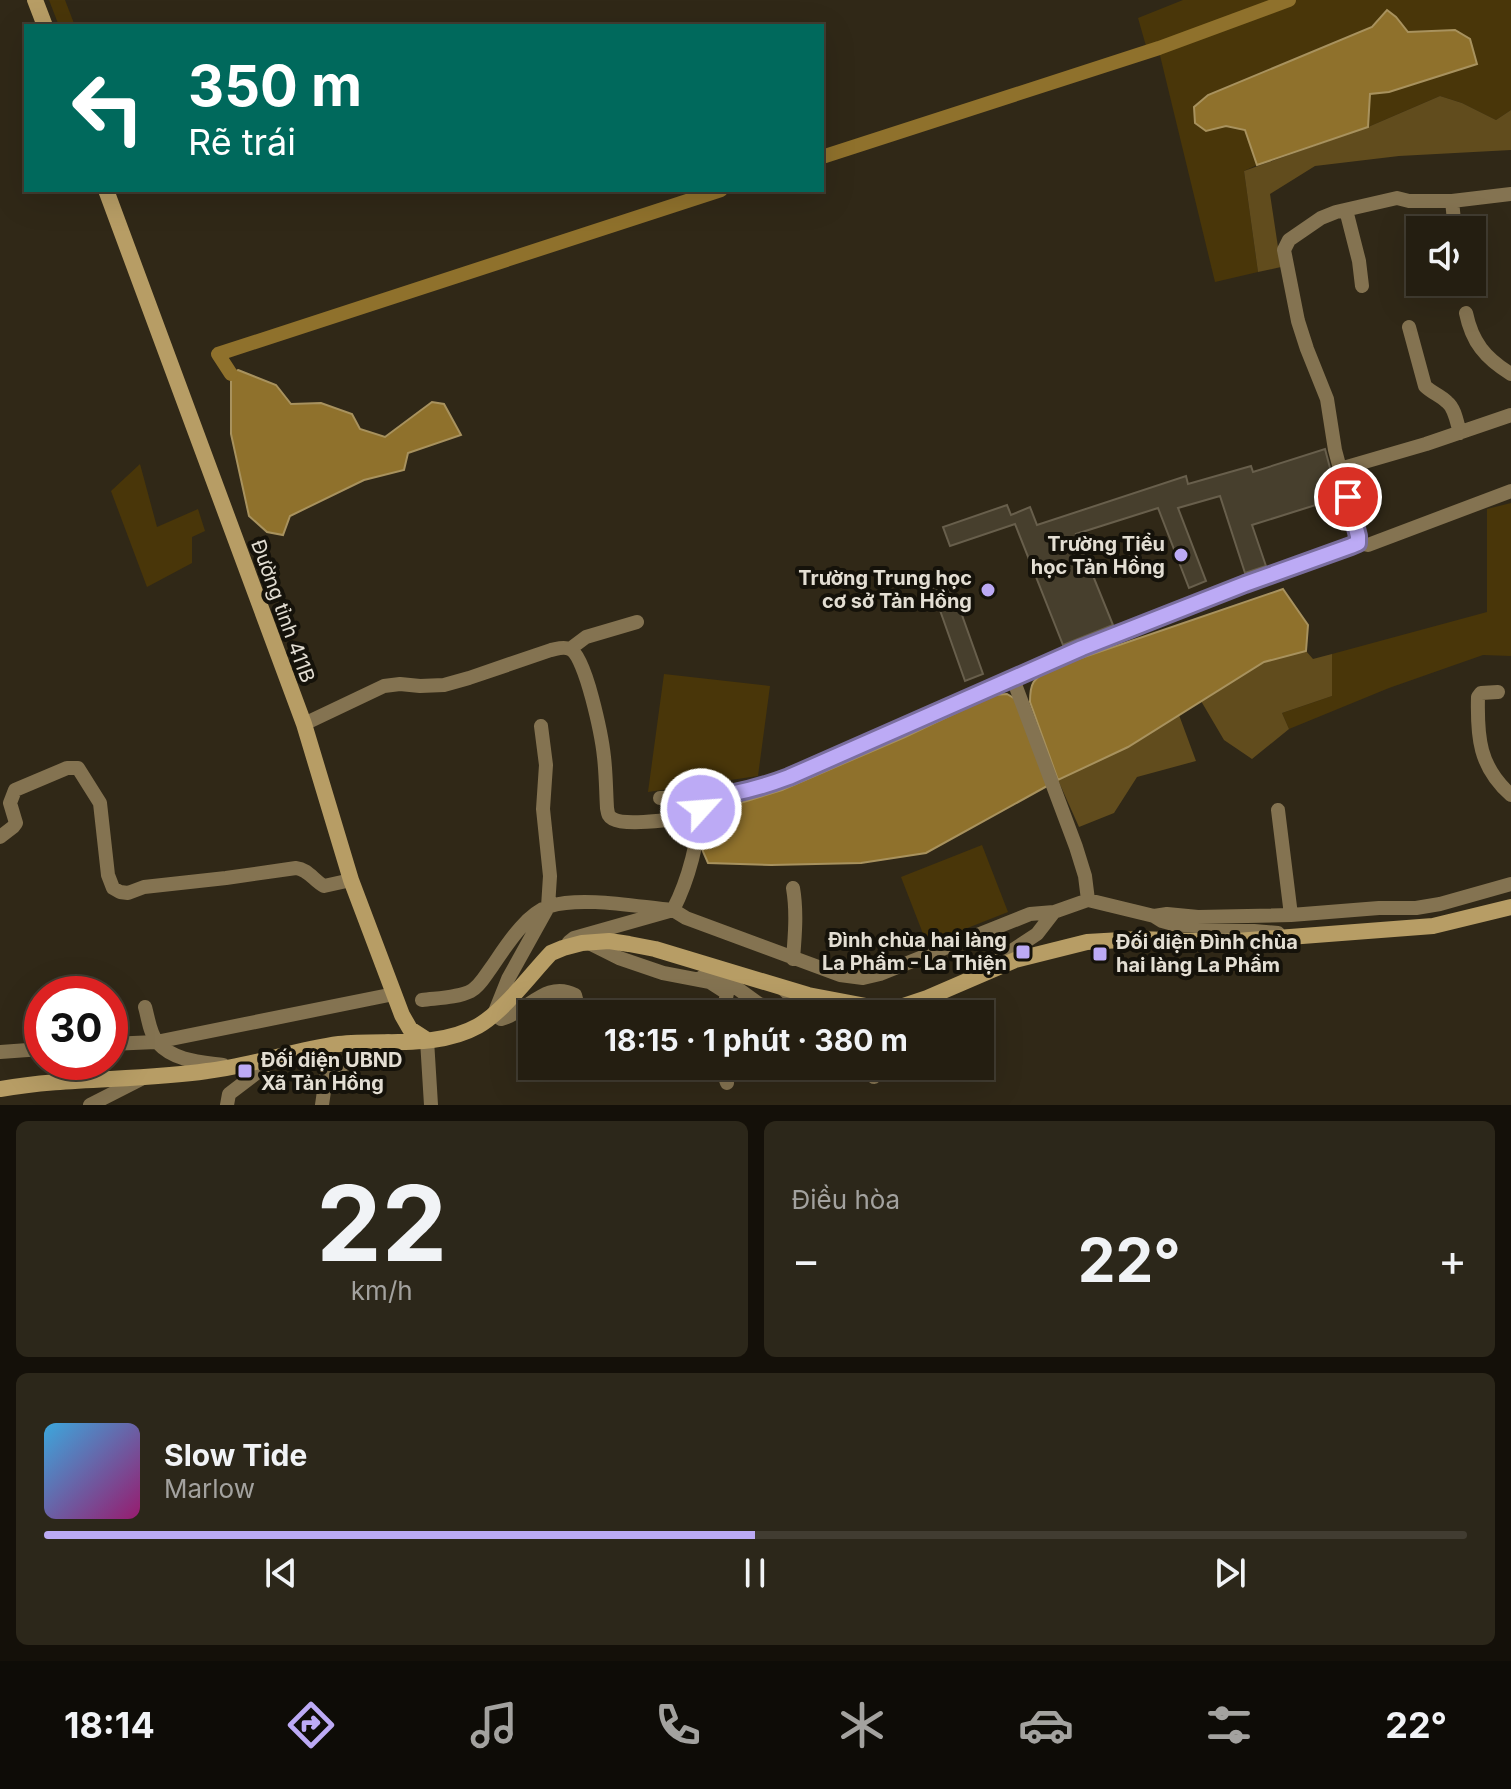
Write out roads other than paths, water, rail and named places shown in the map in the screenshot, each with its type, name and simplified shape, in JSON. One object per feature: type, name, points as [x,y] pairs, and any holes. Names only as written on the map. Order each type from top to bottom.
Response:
[{"type":"main road","points":[[35,0],[44,24]]},
{"type":"main road","name":"Đường tỉnh 411B","points":[[107,192],[304,724],[351,880],[394,994],[410,1029],[427,1040]]},
{"type":"main road","points":[[921,1000],[1015,960],[1087,942],[1139,939],[1223,942],[1433,926],[1511,907]]},
{"type":"main road","points":[[2,1088],[206,1072],[300,1050],[343,1044],[427,1040],[456,1034],[477,1026],[494,1014],[551,953],[589,943],[609,941],[662,951],[822,1000]]},
{"type":"street","points":[[1358,543],[1327,399],[1298,321],[1284,250],[1289,240],[1321,218],[1346,210],[1397,198],[1452,201],[1511,194]]},
{"type":"street","points":[[1452,201],[1454,216]]},
{"type":"street","points":[[1346,210],[1362,286]]},
{"type":"street","points":[[1466,313],[1476,344],[1511,374]]},
{"type":"street","points":[[1409,327],[1425,386],[1451,406],[1460,433]]},
{"type":"street","points":[[1340,469],[1511,415]]},
{"type":"street","points":[[660,798],[727,796],[757,789],[1082,648],[1245,584],[1358,543],[1368,545],[1511,491]]},
{"type":"street","points":[[570,649],[586,637],[637,622]]},
{"type":"street","points":[[304,724],[384,686],[444,685],[564,647],[575,653],[592,699],[604,757],[609,816],[623,822],[700,816]]},
{"type":"street","points":[[1013,679],[1076,847],[1088,900]]},
{"type":"street","points":[[1498,692],[1481,693],[1478,697],[1479,741],[1494,778],[1511,795]]},
{"type":"street","points":[[518,1010],[501,1019],[494,1014],[508,979],[548,907],[550,876],[543,809],[546,765],[541,726]]},
{"type":"street","points":[[0,837],[16,823],[10,803],[15,790],[73,767],[79,770],[101,806],[108,875],[113,888],[120,892],[296,868],[304,869],[324,886],[351,880]]},
{"type":"street","points":[[563,948],[574,938],[673,910],[691,863],[702,798]]},
{"type":"street","points":[[1278,810],[1291,915]]},
{"type":"street","points":[[1416,908],[1511,884]]},
{"type":"street","points":[[793,888],[796,932],[793,959]]},
{"type":"street","points":[[422,1000],[470,992],[478,986],[513,935],[548,907],[593,902],[673,910],[686,918],[793,959],[856,978],[871,977],[1030,914],[1054,912],[1088,900],[1154,916],[1173,924],[1298,935]]},
{"type":"street","points":[[1154,916],[1291,915],[1379,908],[1493,912]]},
{"type":"street","points":[[969,979],[1037,934],[1054,912]]},
{"type":"street","points":[[589,943],[619,958],[663,973],[710,982]]},
{"type":"street","points":[[662,951],[727,993],[726,1000]]},
{"type":"street","points":[[702,963],[753,1000]]},
{"type":"street","points":[[780,987],[794,1000]]},
{"type":"street","points":[[535,1000],[560,990],[575,995],[576,1000]]},
{"type":"street","points":[[128,1043],[156,1042],[394,994]]},
{"type":"street","points":[[145,1007],[156,1042],[187,1060],[236,1067]]},
{"type":"street","points":[[427,1040],[431,1105]]},
{"type":"street","points":[[322,1105],[327,1070],[371,1055],[388,1041]]},
{"type":"street","points":[[0,1052],[24,1050]]},
{"type":"street","points":[[227,1105],[229,1094],[280,1055]]},
{"type":"street","points":[[90,1105],[147,1076]]},
{"type":"waterway","points":[[824,156],[1159,48],[1289,0]]},
{"type":"waterway","points":[[231,374],[218,354],[715,192]]},
{"type":"place","name":"Trường Tiểu học Tản Hồng","points":[[1181,555]]},
{"type":"place","name":"Trường Trung học cơ sở Tản Hồng","points":[[988,590]]},
{"type":"place","name":"Đình chùa hai làng La Phẩm - La Thiện","points":[[1023,952]]},
{"type":"place","name":"Đối diện Đình chùa hai làng La Phẩm","points":[[1100,954]]},
{"type":"place","name":"Đối diện UBND Xã Tản Hồng","points":[[245,1071]]}]
